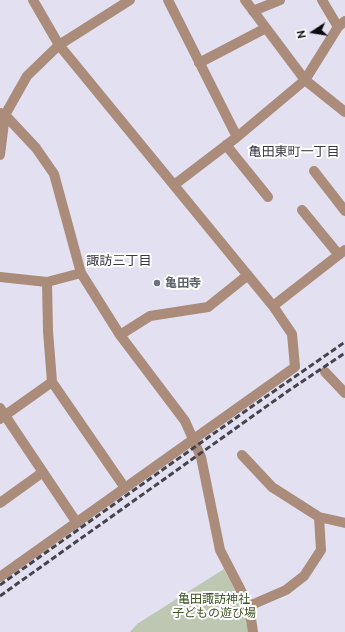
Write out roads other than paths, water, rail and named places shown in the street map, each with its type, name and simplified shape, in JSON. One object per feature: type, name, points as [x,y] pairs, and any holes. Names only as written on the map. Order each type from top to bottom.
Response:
[{"type":"street","points":[[0,577],[295,367],[292,334],[273,306],[59,45],[32,0]]},
{"type":"street","points":[[0,155],[2,114],[27,76],[59,45],[130,0]]},
{"type":"street","points":[[168,0],[237,137]]},
{"type":"street","points":[[245,0],[305,80],[345,112]]},
{"type":"street","points":[[253,11],[280,0]]},
{"type":"street","points":[[174,185],[237,137],[305,80],[343,24],[322,0]]},
{"type":"street","points":[[199,63],[266,28]]},
{"type":"street","points":[[2,114],[36,148],[54,174],[81,273],[120,335],[185,421],[201,457],[220,550],[249,606],[253,632]]},
{"type":"street","points":[[226,145],[268,197]]},
{"type":"street","points":[[314,171],[345,211]]},
{"type":"street","points":[[273,306],[343,251],[302,210]]},
{"type":"street","points":[[0,277],[47,282],[81,273]]},
{"type":"street","points":[[120,335],[150,316],[208,307],[248,275]]},
{"type":"street","points":[[47,282],[48,331],[52,382],[125,488]]},
{"type":"street","points":[[325,372],[345,393]]},
{"type":"street","points":[[52,382],[2,414],[77,523]]},
{"type":"street","points":[[242,455],[272,487],[319,517],[345,523]]},
{"type":"street","points":[[0,503],[43,472]]},
{"type":"street","points":[[249,606],[286,590],[304,576],[321,550],[319,517]]},
{"type":"railway","points":[[0,585],[345,342]]},
{"type":"railway","points":[[0,596],[288,391],[345,353]]},
{"type":"place","name":"亀田寺","points":[[157,283]]},
{"type":"district","name":"亀田東町一丁目","points":[[294,152]]},
{"type":"district","name":"諏訪三丁目","points":[[119,261]]},
{"type":"park label","name":"亀田諏訪神社 子どもの遊び場","points":[[214,606]]}]
